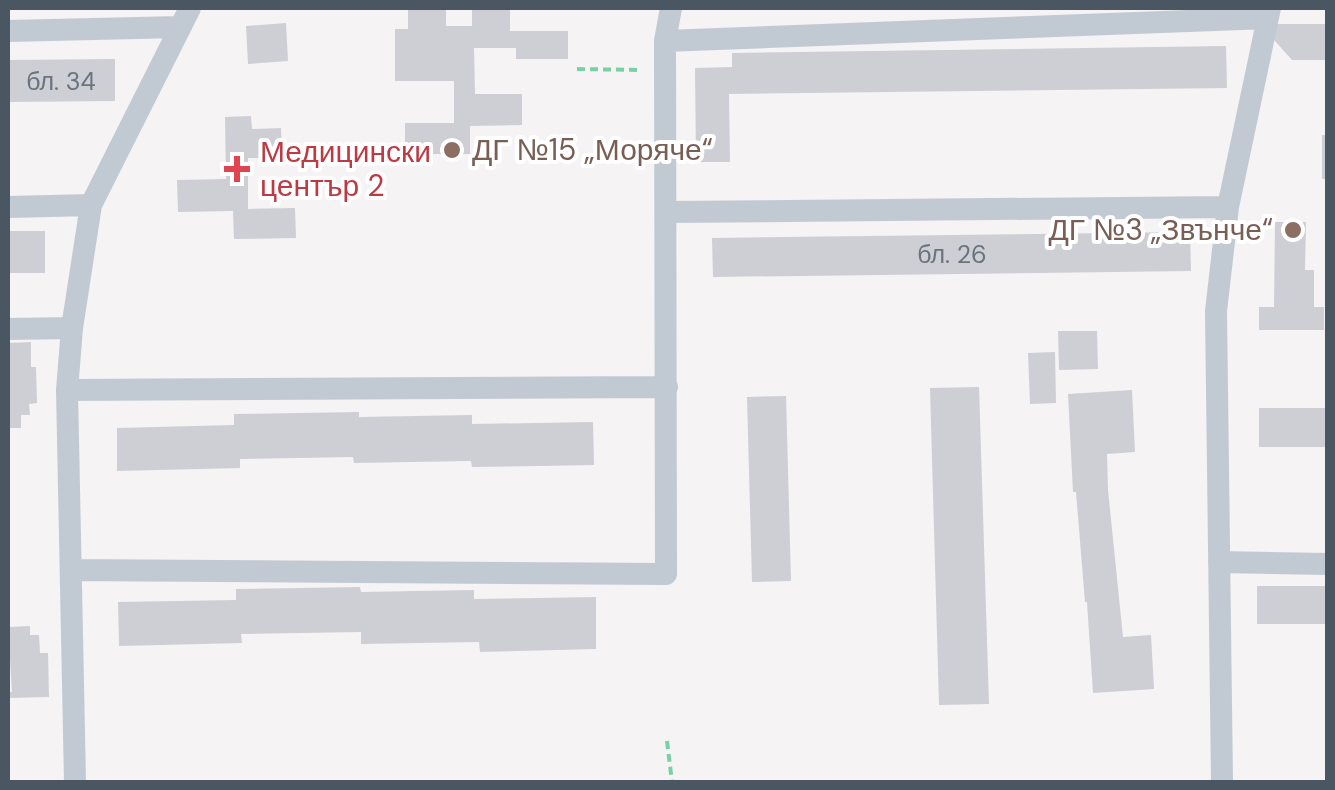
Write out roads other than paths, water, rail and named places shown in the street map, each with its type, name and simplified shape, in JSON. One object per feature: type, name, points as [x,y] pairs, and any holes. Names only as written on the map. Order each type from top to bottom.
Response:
[{"type":"street","points":[[72,570],[666,574],[666,42],[671,8]]},
{"type":"street","points":[[666,42],[1269,13],[1228,206],[1216,311],[1222,782]]},
{"type":"street","points":[[8,31],[185,17]]},
{"type":"street","points":[[76,782],[67,390],[72,328],[92,205],[185,17]]},
{"type":"street","points":[[8,207],[92,205]]},
{"type":"street","points":[[668,212],[1228,206]]},
{"type":"street","points":[[8,329],[72,328]]},
{"type":"street","points":[[67,390],[667,387]]},
{"type":"street","points":[[1219,562],[1328,564]]},
{"type":"place","name":"ДГ №15 „Моряче“","points":[[452,150]]},
{"type":"place","name":"Медицински център 2","points":[[237,169]]},
{"type":"place","name":"ДГ №3 „Звънче“","points":[[1293,230]]}]
